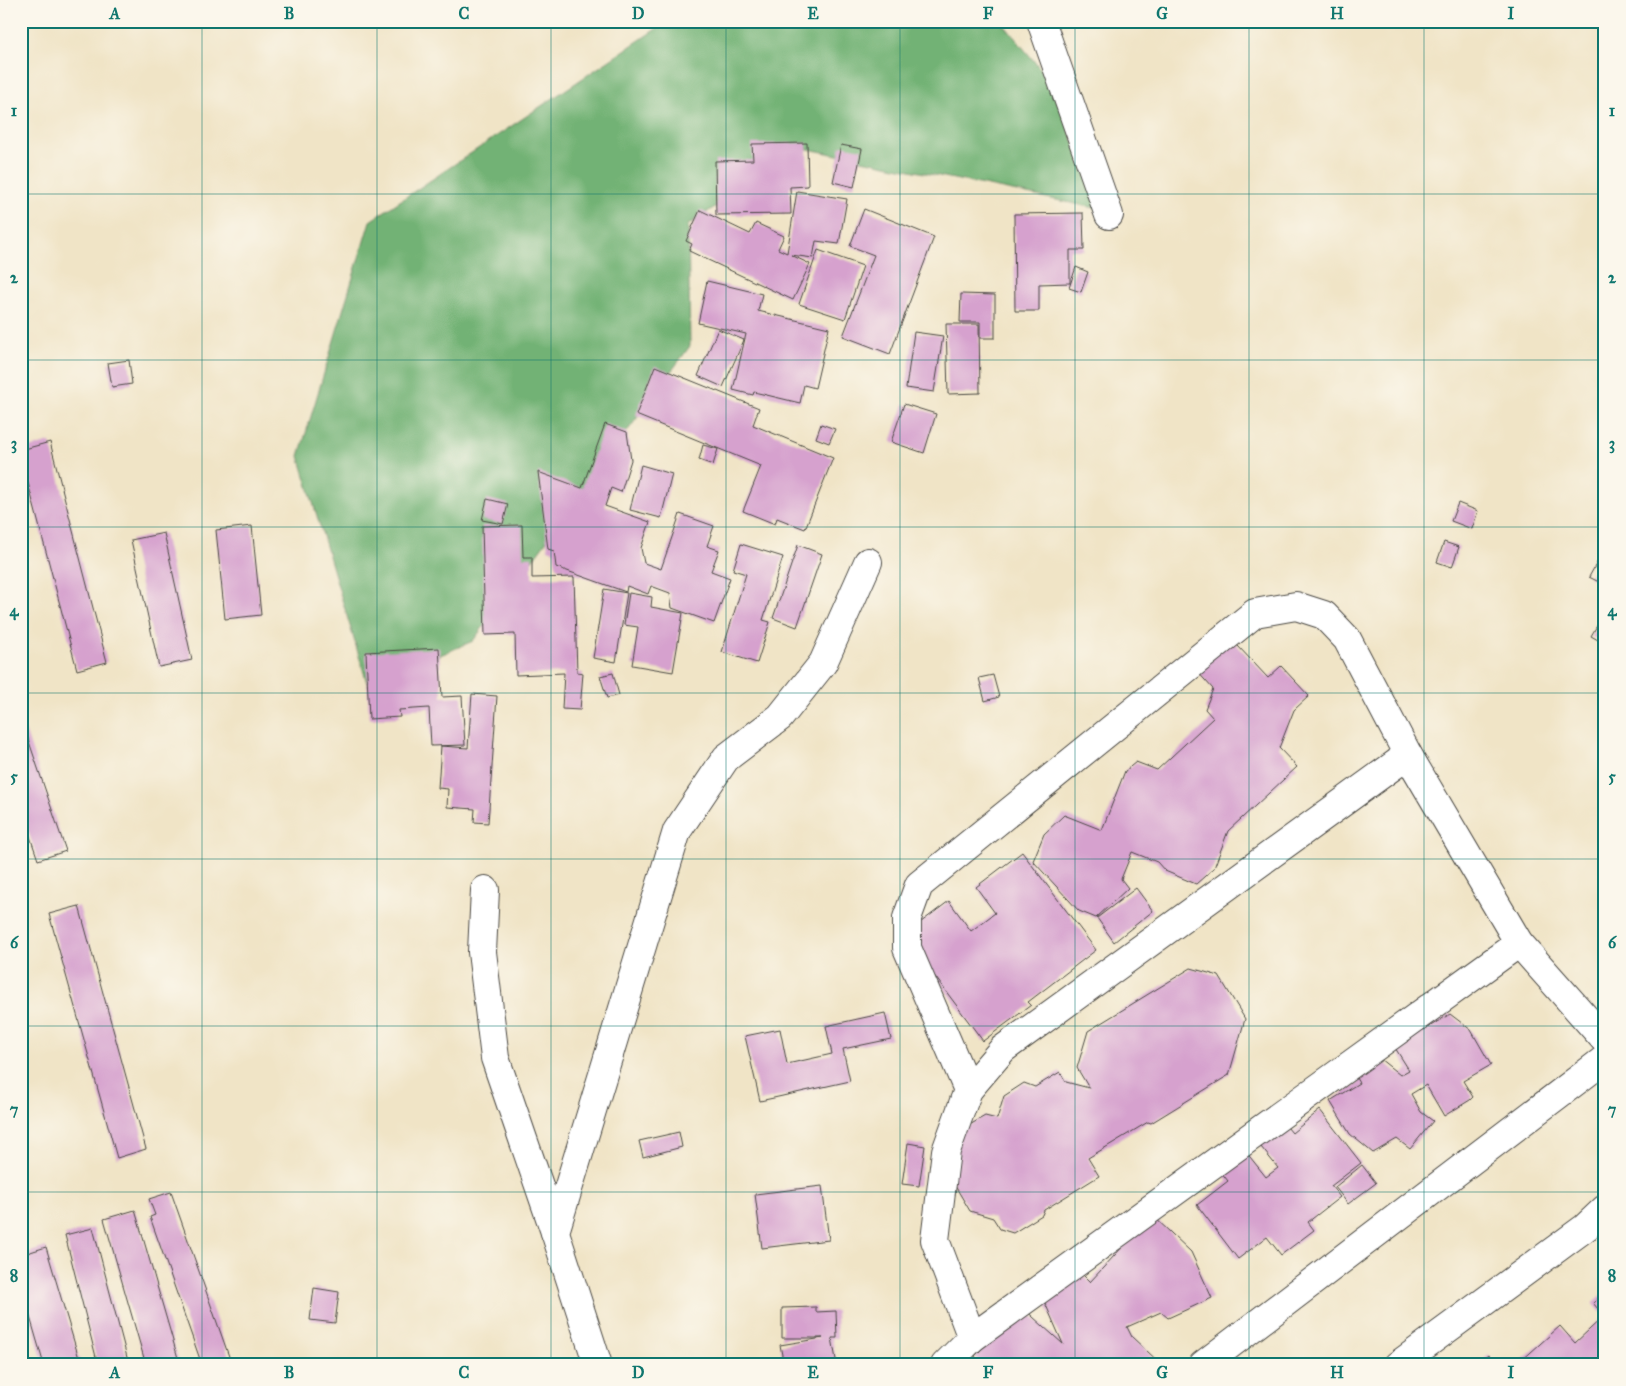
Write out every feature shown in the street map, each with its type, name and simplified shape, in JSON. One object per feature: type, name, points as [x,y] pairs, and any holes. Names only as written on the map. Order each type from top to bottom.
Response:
[{"type":"street","points":[[1041,21],[1109,215]]},
{"type":"street","points":[[556,1232],[677,831],[726,758],[780,717],[823,663],[868,562]]},
{"type":"street","points":[[968,1090],[907,948],[906,918],[919,885],[1255,613],[1296,606],[1324,615],[1347,639],[1408,755],[1519,943],[1605,1040]]},
{"type":"street","points":[[972,1338],[935,1240],[946,1151],[968,1090],[1003,1048],[1408,755]]},
{"type":"street","points":[[485,890],[482,952],[495,1058],[556,1232],[598,1365]]},
{"type":"street","points":[[945,1365],[972,1338],[1519,943]]},
{"type":"street","points":[[1203,1365],[1605,1059]]},
{"type":"street","points":[[1398,1365],[1586,1227],[1605,1209]]},
{"type":"green space","points":[[668,21],[1001,21],[1049,79],[1100,209],[803,148],[688,225],[690,346],[473,641],[368,686],[299,456],[370,221]]},
{"type":"building","points":[[807,143],[808,186],[790,187],[791,214],[716,215],[715,161],[753,160],[752,144]]},
{"type":"building","points":[[841,145],[862,149],[854,187],[833,182]]},
{"type":"building","points":[[797,191],[847,199],[839,244],[816,241],[813,258],[791,255],[810,264],[793,300],[689,251],[692,244],[686,241],[700,210],[750,234],[756,223],[784,236],[778,249],[787,253]]},
{"type":"building","points":[[864,209],[934,237],[890,354],[843,336],[874,255],[850,246]]},
{"type":"building","points":[[1083,213],[1084,250],[1070,250],[1070,283],[1039,284],[1039,311],[1015,311],[1014,214]]},
{"type":"building","points":[[818,250],[863,266],[845,319],[799,304]]},
{"type":"building","points":[[1076,267],[1088,272],[1081,292],[1069,288]]},
{"type":"building","points":[[707,281],[762,294],[758,311],[829,328],[815,388],[804,385],[800,403],[754,392],[753,395],[733,390],[746,334],[698,323]]},
{"type":"building","points":[[961,294],[995,295],[995,338],[980,338],[980,322],[960,322]]},
{"type":"building","points":[[946,324],[979,324],[980,393],[948,394]]},
{"type":"building","points":[[718,329],[744,340],[723,387],[698,376]]},
{"type":"building","points":[[914,332],[943,336],[934,392],[906,388]]},
{"type":"building","points":[[129,360],[132,384],[112,387],[108,363]]},
{"type":"building","points":[[655,366],[759,408],[753,425],[833,458],[805,529],[777,518],[775,524],[743,511],[761,466],[636,415]]},
{"type":"building","points":[[904,404],[936,414],[924,453],[891,442]]},
{"type":"building","points":[[605,424],[627,432],[631,460],[621,492],[611,488],[605,506],[650,522],[641,548],[644,563],[661,569],[680,514],[714,526],[707,546],[719,550],[711,571],[730,578],[714,623],[672,608],[670,593],[651,586],[648,594],[627,586],[626,592],[556,567],[554,551],[548,549],[538,472],[582,488]]},
{"type":"building","points":[[821,424],[835,429],[829,443],[816,438]]},
{"type":"building","points":[[50,442],[107,662],[77,670],[21,456],[21,450]]},
{"type":"building","points":[[703,445],[718,449],[713,465],[699,460]]},
{"type":"building","points":[[641,465],[672,474],[661,518],[630,510]]},
{"type":"building","points":[[487,499],[508,504],[503,524],[482,520]]},
{"type":"building","points":[[1458,503],[1478,511],[1472,529],[1451,521]]},
{"type":"building","points":[[522,525],[523,557],[532,557],[532,578],[574,577],[577,672],[583,673],[580,710],[562,709],[564,673],[516,675],[515,634],[485,635],[482,526]]},
{"type":"building","points":[[252,526],[261,615],[225,619],[216,530]]},
{"type":"building","points":[[164,533],[192,660],[159,667],[131,540]]},
{"type":"building","points":[[1444,542],[1459,547],[1452,567],[1437,562]]},
{"type":"building","points":[[741,544],[783,557],[763,620],[770,622],[757,663],[722,652],[746,574],[733,570]]},
{"type":"building","points":[[798,545],[822,554],[797,627],[773,618]]},
{"type":"building","points":[[1605,548],[1605,585],[1589,577]]},
{"type":"building","points":[[604,589],[627,593],[616,662],[593,658]]},
{"type":"building","points":[[629,593],[652,597],[651,607],[683,613],[673,672],[632,665],[638,627],[624,625]]},
{"type":"building","points":[[1598,624],[1605,627],[1605,644],[1591,636]]},
{"type":"building","points":[[1222,629],[1268,678],[1281,666],[1309,696],[1294,710],[1279,748],[1297,767],[1228,831],[1214,868],[1196,884],[1165,871],[1157,862],[1132,852],[1121,879],[1128,888],[1096,918],[1079,911],[1033,861],[1044,834],[1064,815],[1102,830],[1125,771],[1136,762],[1157,770],[1213,718],[1205,709],[1213,689],[1188,661]]},
{"type":"building","points":[[439,648],[442,697],[462,696],[465,745],[431,746],[429,708],[399,710],[400,717],[369,719],[366,652]]},
{"type":"building","points":[[613,673],[619,695],[607,698],[600,676]]},
{"type":"building","points":[[993,675],[999,697],[985,701],[979,678]]},
{"type":"building","points":[[472,694],[497,696],[488,823],[474,822],[475,809],[447,807],[448,789],[438,788],[441,746],[468,748]]},
{"type":"building","points":[[22,721],[66,851],[38,860],[21,810]]},
{"type":"building","points":[[1022,852],[1096,950],[1028,1002],[1031,1005],[983,1041],[904,935],[949,901],[971,931],[995,913],[976,887]]},
{"type":"building","points":[[1136,888],[1153,911],[1114,942],[1097,918]]},
{"type":"building","points":[[79,906],[146,1149],[117,1158],[49,914]]},
{"type":"building","points":[[1191,968],[1219,976],[1245,1019],[1229,1075],[1151,1123],[1148,1122],[1088,1158],[1099,1176],[1044,1210],[1042,1215],[1013,1233],[1000,1229],[993,1218],[970,1211],[945,1169],[949,1137],[985,1116],[997,1119],[1004,1096],[1024,1083],[1035,1087],[1060,1072],[1066,1082],[1089,1088],[1077,1068],[1088,1031]]},
{"type":"building","points":[[885,1013],[891,1039],[843,1049],[850,1081],[760,1101],[745,1036],[780,1029],[787,1064],[832,1054],[826,1026]]},
{"type":"building","points":[[1450,1014],[1471,1030],[1491,1065],[1463,1081],[1473,1097],[1444,1116],[1426,1085],[1411,1094],[1421,1112],[1433,1121],[1410,1149],[1397,1139],[1373,1153],[1350,1134],[1330,1101],[1359,1083],[1351,1070],[1375,1055],[1400,1075],[1409,1070],[1392,1043],[1413,1022],[1424,1030]]},
{"type":"building","points":[[1320,1110],[1361,1163],[1331,1186],[1340,1197],[1308,1222],[1314,1230],[1281,1255],[1267,1237],[1238,1259],[1197,1205],[1228,1181],[1221,1172],[1246,1152],[1266,1177],[1278,1168],[1257,1142],[1283,1122],[1292,1133]]},
{"type":"building","points":[[679,1132],[682,1147],[643,1157],[639,1141]]},
{"type":"building","points":[[908,1143],[925,1146],[919,1186],[902,1184]]},
{"type":"building","points":[[1362,1165],[1376,1183],[1348,1204],[1335,1187]]},
{"type":"building","points":[[822,1186],[829,1240],[762,1248],[755,1194]]},
{"type":"building","points":[[171,1192],[232,1365],[202,1365],[150,1217],[155,1215],[149,1199]]},
{"type":"building","points":[[135,1210],[180,1365],[146,1365],[104,1219]]},
{"type":"building","points":[[1152,1215],[1191,1252],[1212,1298],[1168,1318],[1161,1312],[1127,1327],[1132,1337],[1162,1365],[1088,1365],[1086,1362],[1083,1365],[979,1365],[975,1356],[1023,1308],[1063,1344],[1042,1296],[1082,1274],[1090,1282]]},
{"type":"building","points":[[93,1228],[129,1365],[98,1365],[65,1235]]},
{"type":"building","points":[[46,1247],[81,1365],[44,1365],[21,1286],[21,1255]]},
{"type":"building","points":[[314,1288],[339,1292],[335,1323],[310,1320]]},
{"type":"building","points":[[1605,1292],[1605,1365],[1523,1365],[1520,1362],[1560,1326],[1575,1343],[1604,1316],[1593,1303]]},
{"type":"building","points":[[816,1307],[816,1312],[836,1311],[837,1338],[832,1338],[837,1365],[784,1365],[780,1345],[823,1338],[782,1338],[782,1308]]},
{"type":"building","points":[[1489,1355],[1496,1365],[1477,1365]]}]
